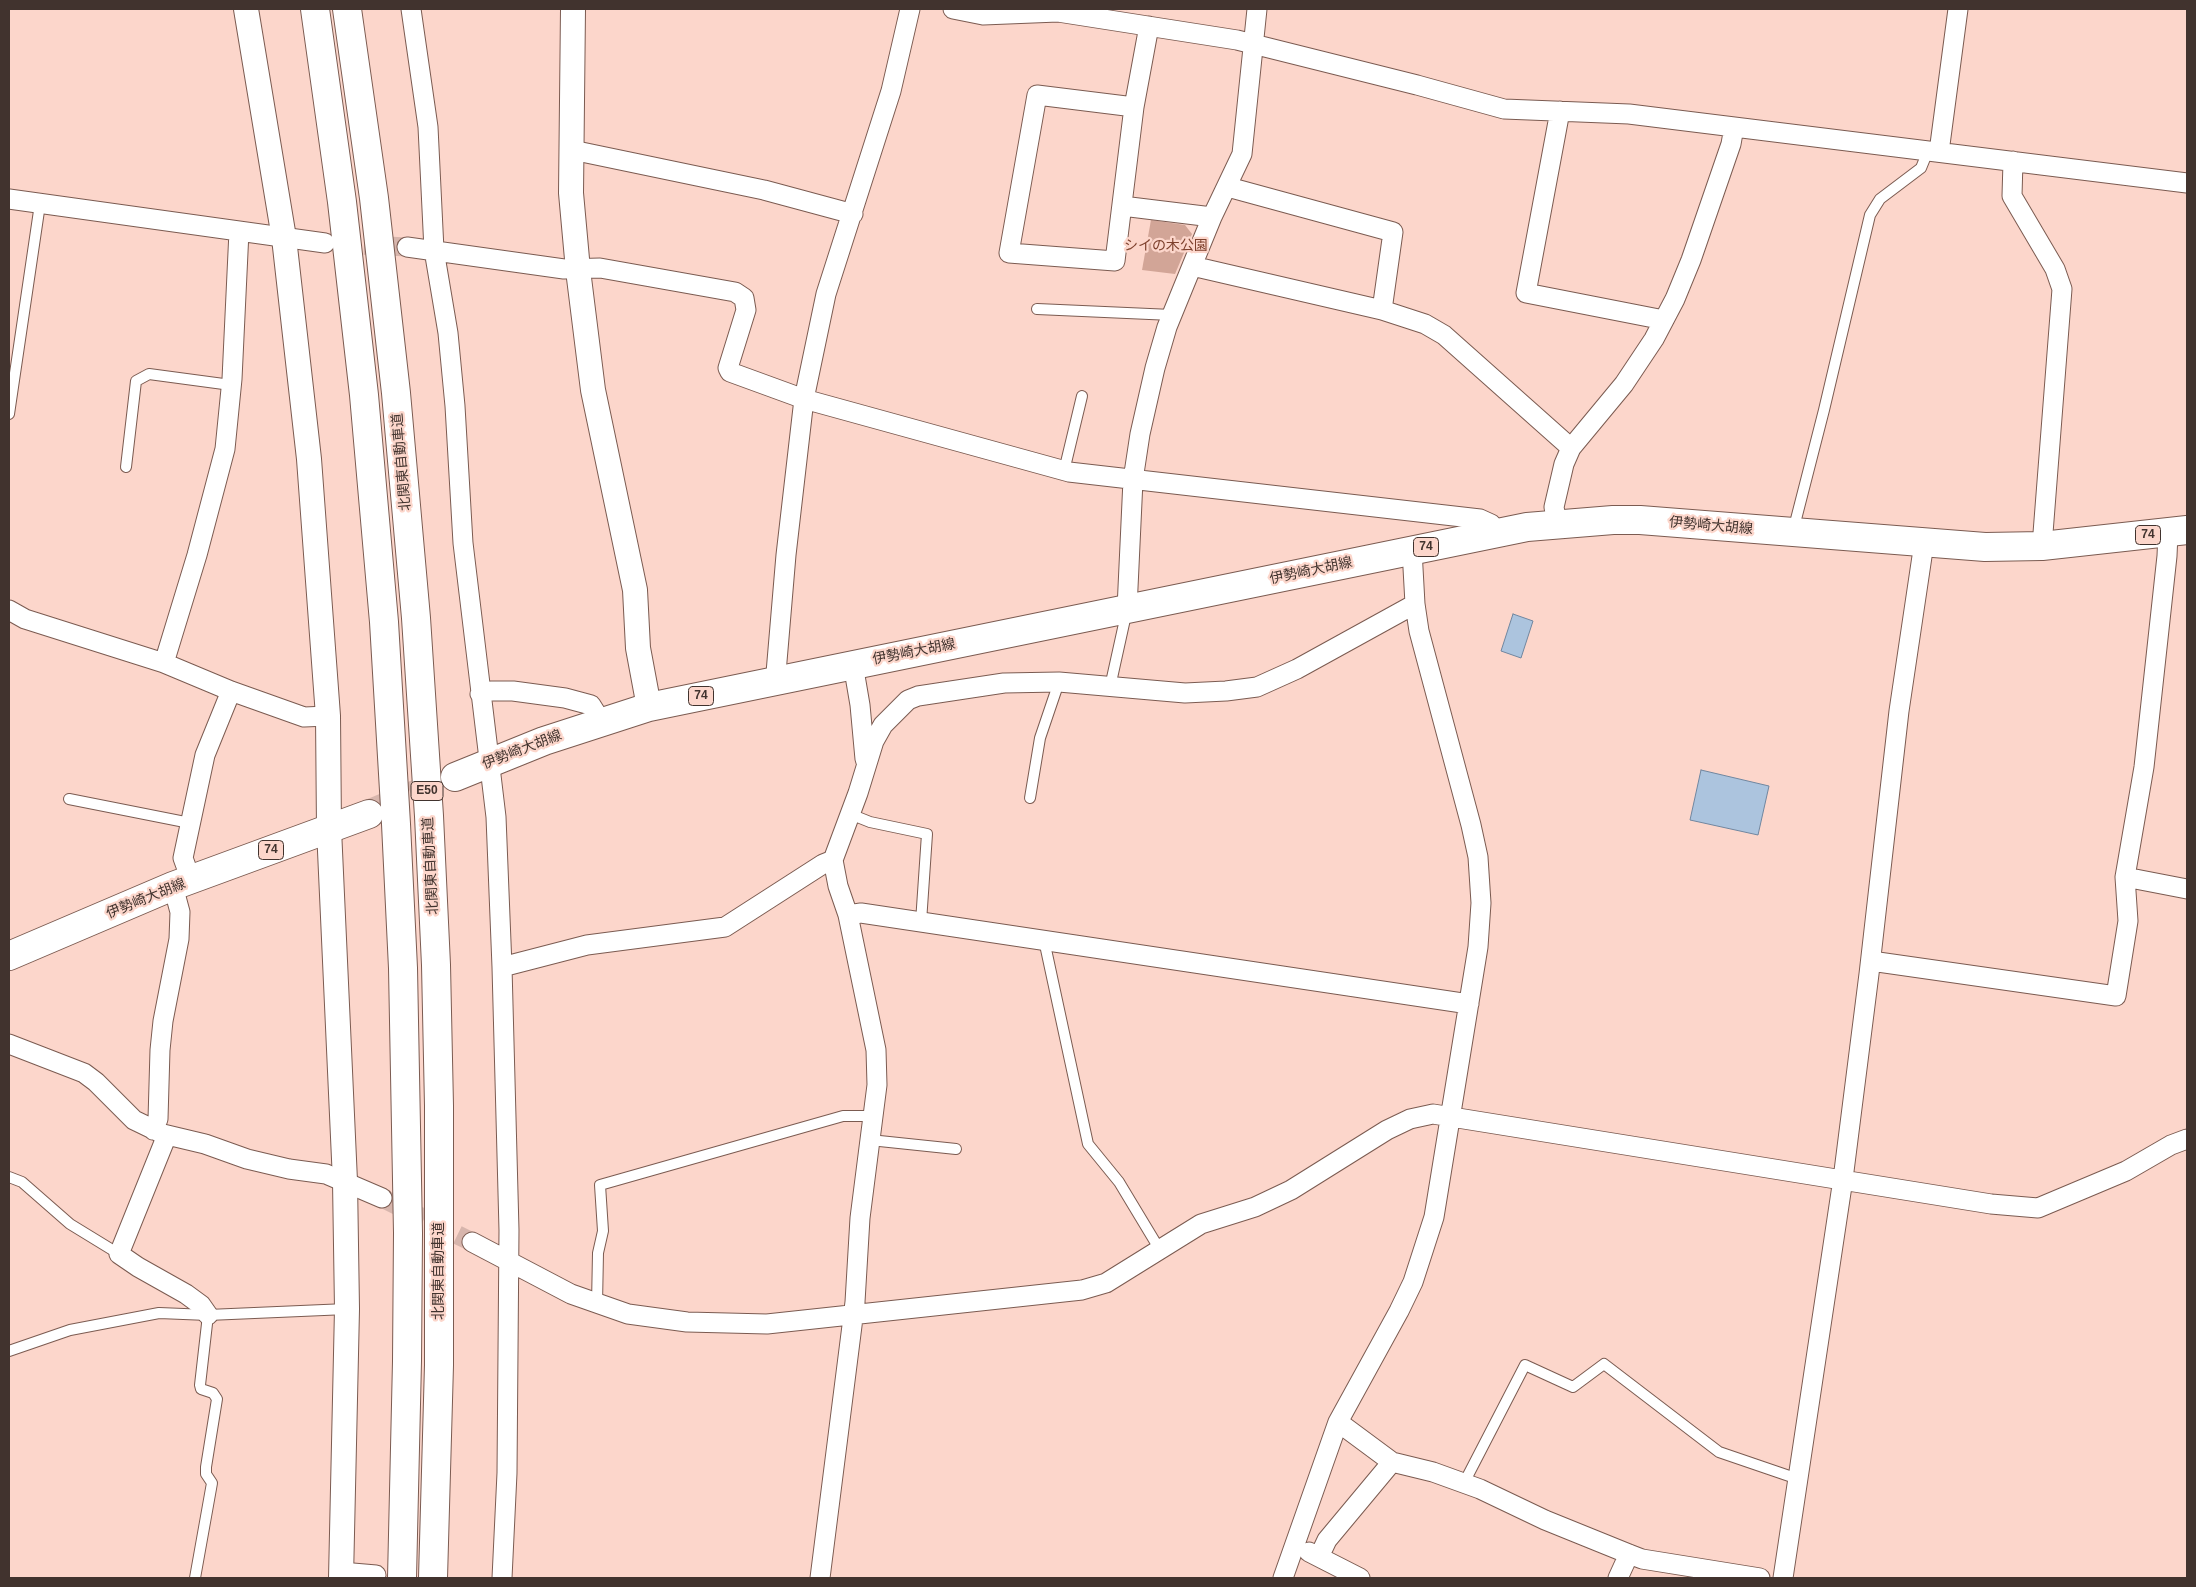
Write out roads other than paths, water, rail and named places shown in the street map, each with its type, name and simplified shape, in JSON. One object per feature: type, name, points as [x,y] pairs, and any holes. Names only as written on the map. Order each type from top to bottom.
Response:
[{"type":"main road","name":"E50","points":[[315,9],[342,202],[364,395],[384,622],[403,968],[408,1233],[407,1361],[389,1577]]},
{"type":"main road","name":"北関東自動車道","points":[[347,9],[374,198],[396,392],[416,618],[429,816],[436,965],[439,1126],[439,1364],[433,1578]]},
{"type":"main road","name":"伊勢崎大胡線","points":[[455,777],[601,721],[649,707],[777,679],[1497,532],[1557,524],[1640,520],[1985,547],[2042,546],[2178,531]]},
{"type":"main road","name":"伊勢崎大胡線","points":[[9,956],[182,883],[369,814]]},
{"type":"street","points":[[246,9],[284,238],[309,459],[328,716],[329,829],[345,1181],[347,1309],[341,1575],[389,1577]]},
{"type":"street","points":[[411,9],[428,127],[434,250],[448,332],[463,543],[496,817],[502,967],[508,1261],[506,1500],[502,1578]]},
{"type":"street","points":[[573,9],[571,193],[578,270],[593,390],[635,590],[638,648],[649,707]]},
{"type":"street","points":[[777,679],[786,555],[804,399],[826,294],[891,91],[910,9]]},
{"type":"street","points":[[953,9],[983,15],[1058,12],[1237,40],[1504,109],[1629,114],[2187,182]]},
{"type":"street","points":[[1127,609],[1133,480],[1140,434],[1155,368],[1172,315],[1212,216],[1228,187],[1242,154],[1257,9]]},
{"type":"street","points":[[1933,152],[1958,9]]},
{"type":"street","points":[[1134,107],[1037,95],[1009,253],[1115,261],[1134,107],[1149,26]]},
{"type":"street","points":[[1560,111],[1526,293],[1664,320]]},
{"type":"street","points":[[1557,524],[1554,507],[1564,464],[1571,448],[1624,384],[1654,339],[1664,320],[1691,260],[1731,144],[1734,127]]},
{"type":"street","points":[[572,150],[764,190],[853,214]]},
{"type":"street","points":[[2013,161],[2012,196],[2055,268],[2062,289],[2042,546]]},
{"type":"street","points":[[1228,187],[1393,232],[1382,310]]},
{"type":"street","points":[[9,199],[325,243]]},
{"type":"street","points":[[1122,206],[1212,216]]},
{"type":"street","points":[[164,663],[198,555],[225,449],[231,385],[239,231]]},
{"type":"street","points":[[407,247],[578,270],[600,268],[740,294],[744,298],[746,310],[728,368],[730,372],[804,399],[1064,471],[1480,519],[1491,524],[1497,532]]},
{"type":"street","points":[[1192,266],[1382,310],[1425,324],[1444,335],[1571,448]]},
{"type":"street","points":[[1871,961],[2116,996],[2128,921],[2125,877],[2144,767],[2178,531]]},
{"type":"street","points":[[1783,1578],[1843,1179],[1871,961],[1899,711],[1924,543]]},
{"type":"street","points":[[1283,1578],[1338,1422],[1399,1311],[1412,1282],[1434,1217],[1452,1117],[1478,947],[1481,903],[1478,857],[1425,656],[1415,604],[1412,550]]},
{"type":"street","points":[[820,1578],[853,1314],[860,1218],[878,1085],[876,1050],[848,915],[838,886],[833,860],[874,741],[883,725],[908,700],[933,693],[984,685],[1059,682],[1185,693],[1257,687],[1297,669],[1415,604]]},
{"type":"street","points":[[9,610],[25,619],[164,663],[304,717],[328,716]]},
{"type":"street","points":[[853,664],[860,705],[865,767]]},
{"type":"street","points":[[208,1315],[201,1306],[186,1294],[119,1254],[160,1133],[158,1119],[160,1050],[163,1021],[179,939],[182,883],[186,870],[183,858],[205,755],[231,690]]},
{"type":"street","points":[[480,694],[491,691],[512,691],[565,698],[591,705],[601,721]]},
{"type":"street","points":[[502,967],[586,945],[725,927],[823,864],[833,860]]},
{"type":"street","points":[[2125,877],[2187,889]]},
{"type":"street","points":[[848,915],[861,914],[921,922],[1469,1004]]},
{"type":"street","points":[[9,1044],[84,1073],[96,1082],[134,1120],[160,1133],[219,1148],[247,1159],[289,1169],[326,1174],[382,1198]]},
{"type":"street","points":[[472,1242],[554,1286],[597,1304],[642,1316],[715,1324],[767,1324],[1082,1290],[1106,1283],[1201,1224],[1254,1207],[1291,1190],[1387,1130],[1410,1119],[1433,1114],[1991,1204],[2038,1208],[2126,1171],[2171,1145],[2187,1139]]},
{"type":"street","points":[[1338,1422],[1392,1462],[1433,1472],[1464,1483],[1545,1520],[1642,1559],[1760,1578]]},
{"type":"street","points":[[1319,1557],[1327,1540],[1392,1462]]},
{"type":"street","points":[[1294,1544],[1360,1578]]},
{"type":"street","points":[[1618,1578],[1629,1554]]},
{"type":"lane","points":[[1792,532],[1824,410],[1870,215],[1880,199],[1921,168],[1933,152]]},
{"type":"lane","points":[[9,414],[40,204]]},
{"type":"lane","points":[[1037,308],[1172,315]]},
{"type":"lane","points":[[126,467],[136,381],[149,374],[231,385]]},
{"type":"lane","points":[[1064,471],[1082,396]]},
{"type":"lane","points":[[1110,687],[1127,609]]},
{"type":"lane","points":[[1030,798],[1040,738],[1059,682]]},
{"type":"lane","points":[[69,799],[190,824]]},
{"type":"lane","points":[[850,814],[870,822],[927,834],[921,922]]},
{"type":"lane","points":[[1044,940],[1088,1144],[1120,1182],[1160,1250]]},
{"type":"lane","points":[[597,1304],[598,1253],[603,1231],[600,1185],[843,1116],[874,1116]]},
{"type":"lane","points":[[870,1140],[956,1149]]},
{"type":"lane","points":[[9,1177],[22,1182],[77,1229],[119,1254]]},
{"type":"lane","points":[[9,1351],[70,1330],[159,1313],[208,1315],[347,1309]]},
{"type":"lane","points":[[195,1578],[212,1483],[206,1474],[206,1466],[217,1399],[214,1393],[201,1389],[200,1385],[208,1315]]},
{"type":"lane","points":[[1464,1483],[1525,1365],[1573,1387],[1604,1364],[1718,1452],[1798,1479]]},
{"type":"tunnel","points":[[336,244],[407,247]]},
{"type":"tunnel","points":[[373,812],[455,777]]},
{"type":"tunnel","points":[[382,1198],[472,1242]]},
{"type":"park label","name":"シイの木公園","points":[[1166,246]]}]
